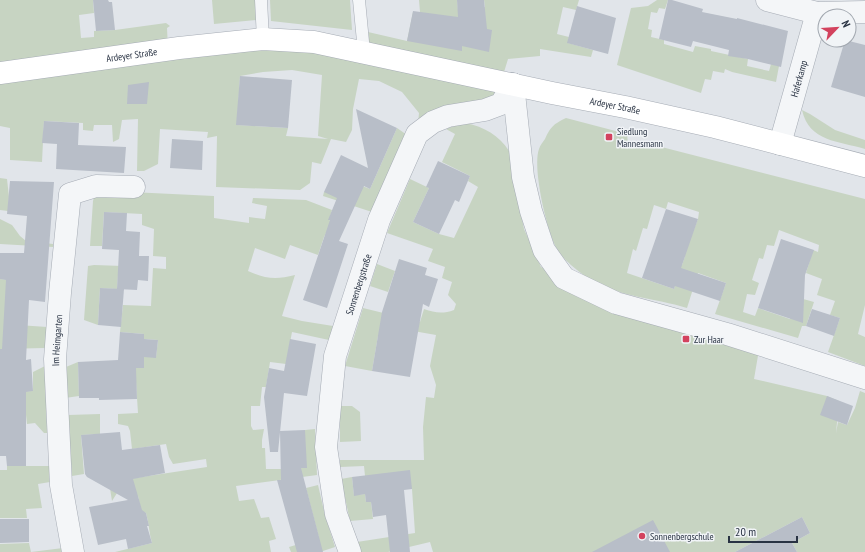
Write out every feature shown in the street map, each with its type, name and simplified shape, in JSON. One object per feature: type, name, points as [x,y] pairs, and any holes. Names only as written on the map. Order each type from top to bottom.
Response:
[{"type":"main road","name":"Ardeyer Straße","points":[[0,73],[179,48],[263,39],[314,42],[626,107],[865,166]]},
{"type":"street","points":[[767,0],[817,13]]},
{"type":"street","name":"Haferkamp","points":[[780,144],[817,13]]},
{"type":"street","points":[[513,84],[523,177],[531,211],[544,250],[564,278],[616,303],[721,332],[865,378]]},
{"type":"street","name":"Sonnenbergstraße","points":[[350,552],[336,514],[326,447],[335,356],[380,220],[417,134],[433,122],[448,116],[485,110],[501,104],[513,84]]},
{"type":"street","name":"Im Heimgarten","points":[[73,552],[60,485],[55,359],[70,194],[96,186],[134,187]]},
{"type":"lane","points":[[261,0],[263,39]]},
{"type":"lane","points":[[360,0],[364,52]]},
{"type":"green space","points":[[0,0],[93,0],[94,13],[79,15],[81,38],[94,37],[94,31],[115,30],[166,23],[170,26],[167,28],[168,49],[221,43],[370,53],[368,32],[407,41],[413,12],[420,12],[419,0],[457,0],[458,10],[485,7],[484,0],[579,0],[576,10],[563,7],[557,34],[569,37],[568,43],[593,50],[591,57],[540,49],[540,56],[508,59],[501,82],[501,104],[417,134],[419,113],[402,92],[379,81],[359,79],[353,109],[352,130],[346,142],[331,139],[321,164],[312,162],[310,183],[300,190],[216,187],[217,136],[207,138],[208,132],[160,129],[158,164],[144,171],[137,171],[138,119],[122,120],[119,139],[113,142],[112,125],[94,125],[93,131],[83,130],[83,123],[44,121],[42,162],[10,160],[10,128],[0,126]],"holes":[[[292,70],[322,75],[318,136],[328,139],[286,136],[288,128],[237,125],[240,76],[263,72]]]},
{"type":"green space","points":[[212,0],[256,0],[257,20],[214,24]]},
{"type":"green space","points":[[270,0],[350,0],[352,30],[271,21]]},
{"type":"green space","points":[[657,0],[668,0],[665,9],[659,8],[657,13],[651,12],[648,29],[652,30],[651,37],[664,40],[664,44],[693,52],[695,46],[748,59],[747,66],[769,71],[771,64],[779,66],[776,82],[725,69],[724,73],[713,71],[711,80],[705,79],[701,93],[617,65],[631,8],[648,6]]},
{"type":"green space","points":[[802,110],[835,130],[865,140],[865,149],[835,142],[818,134],[806,121]]},
{"type":"green space","points":[[566,118],[627,134],[628,144],[634,146],[642,142],[865,199],[865,305],[858,334],[865,337],[865,366],[828,352],[840,318],[830,315],[835,301],[817,295],[822,279],[806,273],[813,250],[818,252],[819,245],[779,230],[774,246],[767,245],[763,259],[759,258],[752,280],[759,283],[755,295],[747,294],[743,312],[755,316],[758,308],[790,319],[796,297],[814,302],[806,326],[802,326],[798,338],[715,314],[726,283],[698,273],[687,308],[626,294],[602,286],[577,270],[560,254],[553,241],[545,215],[537,170],[537,158],[540,146],[551,128]],"holes":[[[668,202],[699,212],[682,265],[680,266],[674,289],[627,273],[633,249],[636,251],[643,228],[647,229],[654,205],[666,209]]]},
{"type":"green space","points":[[466,123],[490,132],[501,140],[509,151],[524,229],[541,267],[564,278],[760,344],[754,379],[827,396],[839,401],[836,433],[838,422],[847,425],[855,408],[860,391],[865,393],[865,552],[797,552],[792,543],[810,533],[802,517],[735,552],[433,552],[430,542],[388,552],[360,552],[357,542],[415,533],[412,489],[365,476],[364,466],[340,467],[340,460],[424,460],[423,427],[426,397],[434,398],[436,385],[430,366],[436,335],[402,329],[400,339],[378,336],[372,371],[345,366],[363,308],[420,322],[424,309],[439,312],[454,310],[456,304],[448,295],[452,282],[442,278],[445,267],[428,261],[433,249],[387,233],[410,179],[429,188],[413,222],[439,234],[454,238],[478,187],[468,181],[470,176],[442,162],[455,134],[446,129]]},
{"type":"green space","points":[[397,128],[407,135],[372,212],[323,196],[324,192],[360,185],[370,189]]},
{"type":"green space","points":[[0,178],[7,179],[9,197],[8,211],[0,210]]},
{"type":"green space","points":[[110,191],[214,196],[214,218],[249,223],[249,217],[265,219],[267,206],[252,203],[253,198],[306,200],[332,210],[329,220],[332,221],[324,237],[318,255],[290,245],[285,259],[255,248],[248,271],[260,276],[271,278],[282,278],[295,275],[282,316],[333,326],[329,340],[292,332],[286,364],[270,362],[266,387],[262,387],[260,406],[251,406],[251,426],[253,430],[264,429],[262,448],[265,448],[266,469],[281,469],[305,430],[315,429],[317,475],[236,486],[239,501],[254,499],[261,518],[269,517],[276,539],[269,541],[271,552],[115,552],[152,543],[146,513],[141,511],[138,496],[117,493],[112,501],[109,482],[207,467],[206,459],[173,464],[169,457],[166,444],[132,449],[128,426],[118,424],[118,414],[138,413],[136,382],[131,367],[144,368],[144,357],[156,357],[158,340],[144,339],[144,334],[120,332],[123,305],[151,306],[153,268],[166,269],[166,257],[153,256],[154,229],[142,225],[142,214],[104,212],[102,246],[90,246],[94,197]]},
{"type":"green space","points":[[0,219],[12,225],[20,236],[26,241],[53,244],[53,247],[0,244]]},
{"type":"green space","points":[[377,264],[395,271],[388,292],[370,286]]},
{"type":"green space","points":[[88,266],[123,266],[124,275],[118,275],[117,289],[100,288],[98,325],[84,320]]},
{"type":"green space","points":[[0,279],[10,280],[4,324],[47,327],[45,348],[0,349]]},
{"type":"green space","points":[[78,362],[79,396],[65,398],[66,367]]},
{"type":"green space","points":[[45,366],[47,433],[44,433],[35,423],[27,424],[26,415],[0,415],[0,393],[33,391],[33,372]]},
{"type":"green space","points":[[340,406],[352,406],[360,412],[361,441],[340,442]]},
{"type":"green space","points":[[100,414],[100,434],[81,435],[84,474],[72,476],[68,415]]},
{"type":"green space","points":[[7,466],[49,466],[50,482],[38,484],[42,508],[26,509],[27,518],[0,518],[0,470],[7,470]]},
{"type":"green space","points":[[352,477],[354,495],[365,494],[366,502],[371,502],[373,519],[350,521],[341,479]]},
{"type":"green space","points":[[318,485],[335,547],[320,552],[291,552],[289,547],[319,538],[306,488]]},
{"type":"green space","points":[[29,543],[31,552],[0,552],[0,544]]},
{"type":"green space","points":[[63,548],[64,552],[31,552]]},
{"type":"building","points":[[93,0],[108,0],[109,2],[112,2],[115,30],[96,31]]},
{"type":"building","points":[[457,0],[484,0],[487,29],[492,30],[489,52],[462,46],[462,51],[407,41],[413,11],[458,17]]},
{"type":"building","points":[[668,0],[703,9],[702,12],[737,18],[788,31],[781,67],[728,56],[729,50],[693,41],[691,47],[659,39]]},
{"type":"building","points":[[577,6],[616,18],[608,54],[567,43]]},
{"type":"building","points":[[857,43],[865,45],[865,97],[831,87],[843,48],[857,48]]},
{"type":"building","points":[[240,76],[292,80],[288,128],[236,125]]},
{"type":"building","points":[[149,82],[147,104],[127,104],[128,85]]},
{"type":"building","points":[[356,109],[397,128],[370,189],[364,186],[339,241],[348,244],[327,308],[303,300],[330,220],[328,220],[337,198],[324,192],[341,155],[368,168]]},
{"type":"building","points":[[44,121],[79,123],[78,145],[126,147],[124,173],[56,169],[57,144],[42,143]]},
{"type":"building","points":[[172,139],[203,141],[202,170],[170,168]]},
{"type":"building","points":[[438,161],[470,176],[459,202],[455,200],[439,234],[413,222],[429,188],[426,187]]},
{"type":"building","points":[[10,181],[54,182],[45,302],[29,300],[26,360],[31,359],[33,391],[26,392],[26,466],[7,466],[6,456],[0,456],[0,349],[2,349],[6,280],[0,279],[0,253],[24,253],[27,216],[7,214]]},
{"type":"building","points":[[666,209],[698,219],[681,268],[726,283],[720,301],[675,286],[674,289],[642,278]]},
{"type":"building","points":[[104,212],[127,213],[126,231],[140,232],[139,256],[149,256],[148,281],[138,280],[137,290],[117,289],[119,250],[102,249]]},
{"type":"building","points":[[781,239],[814,250],[805,275],[803,323],[758,308]]},
{"type":"building","points":[[399,259],[427,268],[425,275],[438,279],[429,307],[423,304],[410,377],[372,371],[382,312]]},
{"type":"building","points":[[100,288],[124,289],[121,327],[98,325]]},
{"type":"building","points":[[812,309],[840,318],[834,336],[806,326]]},
{"type":"building","points":[[120,332],[144,334],[144,339],[158,340],[156,358],[144,357],[144,368],[136,368],[137,399],[99,400],[99,398],[79,398],[78,362],[118,360]]},
{"type":"building","points":[[290,339],[316,344],[307,396],[284,393],[278,452],[270,452],[264,397],[269,368],[284,371]]},
{"type":"building","points":[[827,396],[853,406],[847,425],[820,415]]},
{"type":"building","points":[[305,430],[307,468],[301,468],[323,552],[297,552],[277,480],[281,480],[280,431]]},
{"type":"building","points":[[120,432],[122,450],[160,445],[165,473],[133,479],[142,510],[146,513],[149,526],[147,526],[152,543],[128,549],[126,539],[98,545],[89,507],[128,500],[87,477],[85,474],[81,435]]},
{"type":"building","points":[[410,470],[412,489],[404,490],[410,552],[390,552],[386,515],[373,517],[371,502],[366,502],[365,494],[354,496],[352,477]]},
{"type":"building","points":[[802,517],[810,533],[792,543],[797,552],[735,552]]},
{"type":"building","points":[[0,519],[29,519],[29,542],[0,543]]},
{"type":"building","name":"Sonnenbergschule","points":[[653,520],[670,552],[592,552]]},
{"type":"place","name":"Siedlung Mannesmann","points":[[609,137]]},
{"type":"place","name":"Zur Haar","points":[[686,339]]},
{"type":"place","name":"Sonnenbergschule","points":[[642,536]]}]
